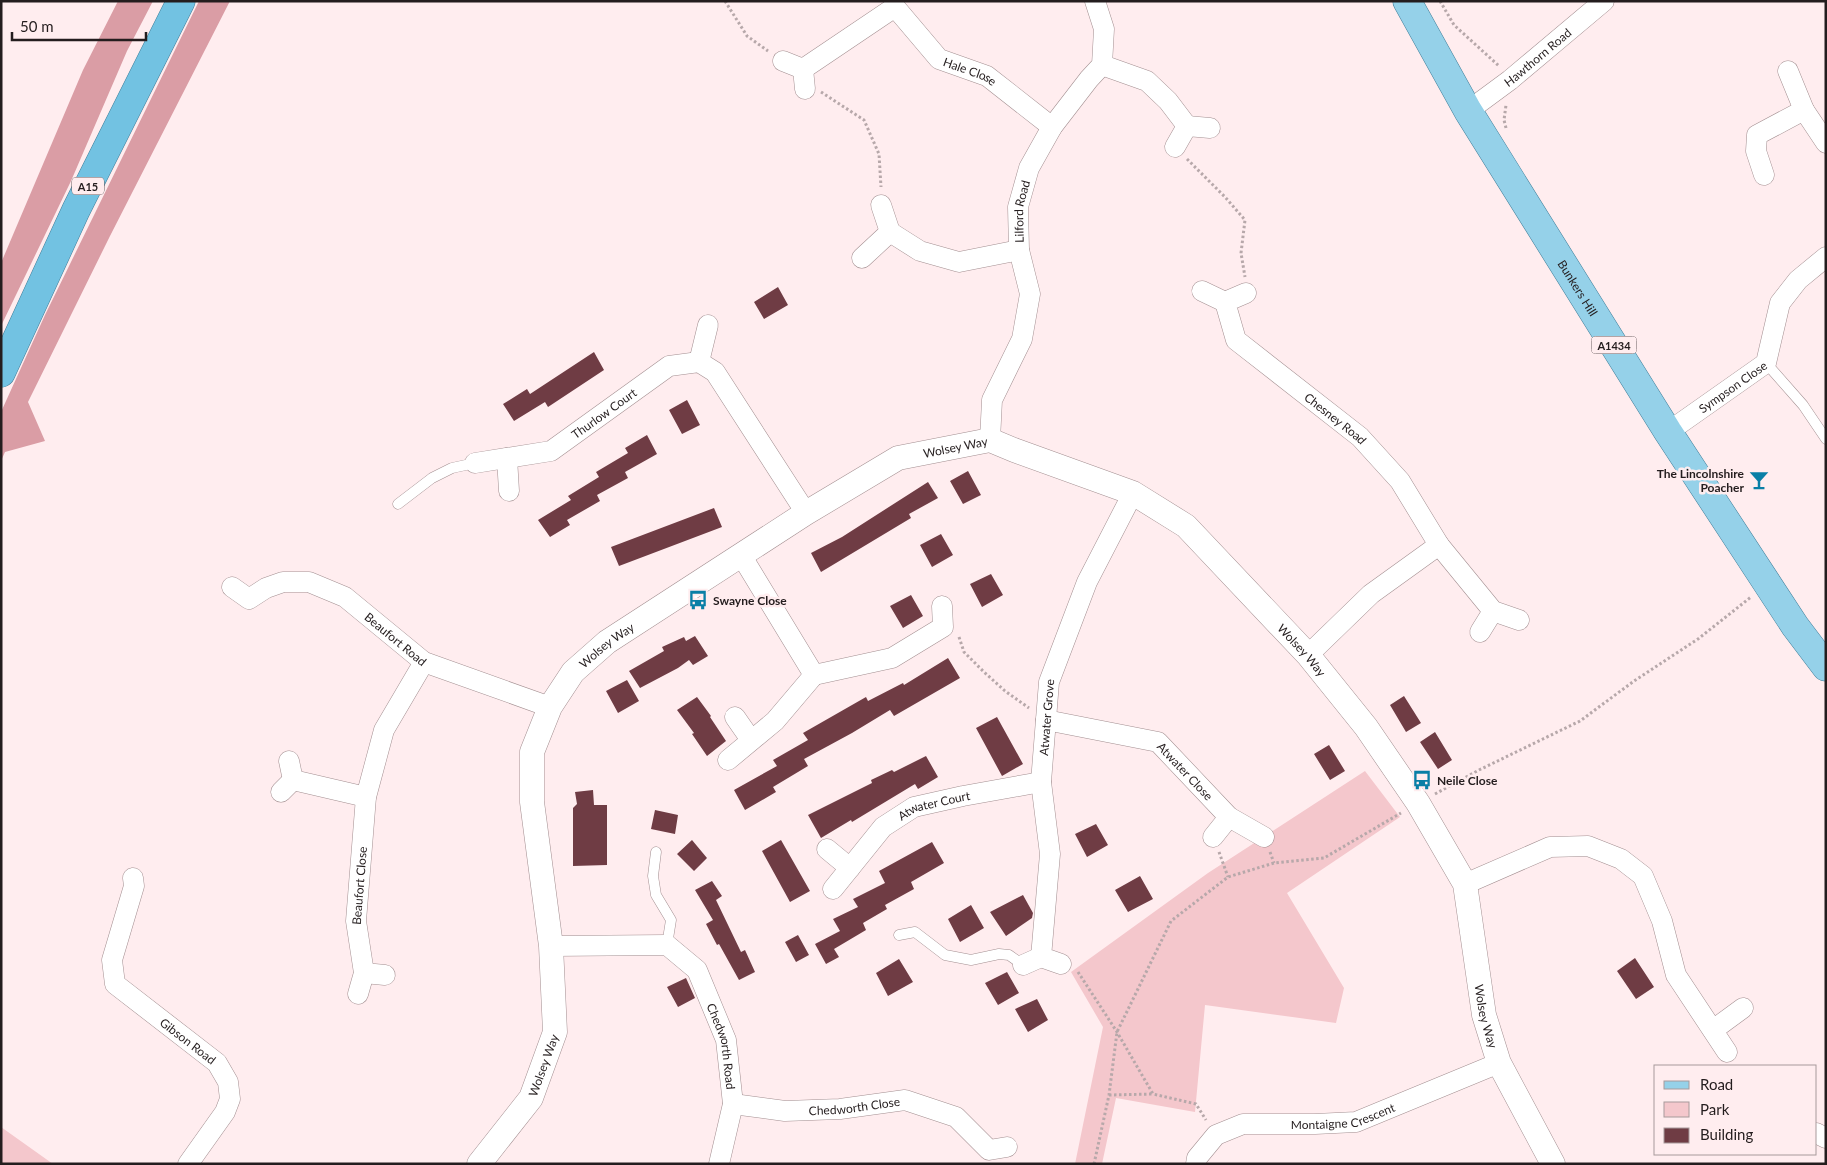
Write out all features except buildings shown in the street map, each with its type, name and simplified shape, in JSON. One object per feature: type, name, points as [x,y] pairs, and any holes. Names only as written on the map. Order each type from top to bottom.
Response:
[{"type":"highway","name":"A15","points":[[1,373],[76,210],[181,1]]},
{"type":"main road","name":"Bunkers Hill","points":[[1408,1],[1468,111],[1668,432],[1796,626],[1826,667]]},
{"type":"street","points":[[1095,1],[1104,29],[1102,65],[1147,81],[1168,101],[1187,126],[1210,128]]},
{"type":"street","name":"Hawthorn Road","points":[[1468,111],[1510,80],[1604,1]]},
{"type":"street","name":"Hale Close","points":[[803,68],[893,4],[938,59],[987,76],[1052,127]]},
{"type":"street","points":[[783,61],[803,68],[805,89]]},
{"type":"street","name":"Lilford Road","points":[[990,440],[992,400],[1022,339],[1030,294],[1020,250],[1018,207],[1029,168],[1052,127],[1102,65]]},
{"type":"street","points":[[1788,71],[1804,110],[1826,143]]},
{"type":"street","points":[[1764,175],[1756,151],[1757,134],[1804,110]]},
{"type":"street","points":[[1176,147],[1187,126]]},
{"type":"street","points":[[881,205],[890,232],[920,251],[959,262],[1020,250]]},
{"type":"street","points":[[862,258],[890,232]]},
{"type":"street","name":"Sympson Close","points":[[1668,432],[1766,363],[1780,303],[1798,280],[1826,256]]},
{"type":"street","points":[[1202,291],[1225,302],[1246,293]]},
{"type":"street","name":"Chesney Road","points":[[1225,302],[1236,340],[1360,437],[1400,481],[1439,545],[1493,611]]},
{"type":"street","points":[[708,325],[699,362],[715,372],[806,513]]},
{"type":"street","name":"Thurlow Court","points":[[475,463],[551,451],[669,366],[699,362]]},
{"type":"street","name":"Wolsey Way","points":[[479,1164],[531,1098],[555,1032],[551,946],[532,802],[532,752],[550,707],[573,672],[607,642],[806,513],[898,458],[990,440],[1133,493],[1186,526],[1308,655],[1366,727],[1418,803],[1465,884],[1484,1015],[1498,1063],[1553,1164]]},
{"type":"street","points":[[507,458],[508,491]]},
{"type":"street","name":"Atwater Grove","points":[[1041,957],[1050,854],[1041,782],[1049,682],[1088,582],[1133,493]]},
{"type":"street","points":[[1308,655],[1371,594],[1439,545]]},
{"type":"street","points":[[741,555],[814,675]]},
{"type":"street","name":"Beaufort Road","points":[[232,587],[249,608],[266,588],[283,582],[309,582],[345,597],[424,662],[550,707]]},
{"type":"street","points":[[728,760],[775,721],[814,675],[892,658],[951,631],[942,606]]},
{"type":"street","points":[[1480,632],[1493,611],[1519,620]]},
{"type":"street","name":"Beaufort Close","points":[[358,994],[364,974],[356,921],[366,797],[384,730],[424,662]]},
{"type":"street","points":[[735,717],[751,740]]},
{"type":"street","name":"Atwater Close","points":[[1046,720],[1158,742],[1230,817],[1264,837]]},
{"type":"street","points":[[288,777],[366,797]]},
{"type":"street","name":"Atwater Court","points":[[833,889],[883,827],[914,807],[1041,782]]},
{"type":"street","points":[[1213,838],[1230,817]]},
{"type":"street","points":[[1465,884],[1550,847],[1588,846],[1621,859],[1643,876],[1662,922],[1676,975],[1727,1052]]},
{"type":"street","points":[[827,849],[850,868]]},
{"type":"street","name":"Gibson Road","points":[[133,878],[134,886],[112,960],[115,984],[217,1063],[228,1082],[230,1098],[225,1112],[188,1164]]},
{"type":"street","points":[[551,946],[667,945]]},
{"type":"street","name":"Chedworth Road","points":[[667,945],[697,970],[726,1040],[733,1104],[719,1164]]},
{"type":"street","points":[[1023,965],[1041,957],[1060,964]]},
{"type":"street","points":[[364,974],[385,975]]},
{"type":"street","points":[[1713,1030],[1743,1008]]},
{"type":"street","name":"Montaigne Crescent","points":[[1196,1164],[1197,1158],[1216,1135],[1244,1124],[1356,1122],[1498,1063]]},
{"type":"street","name":"Chedworth Close","points":[[733,1104],[785,1111],[840,1109],[905,1100],[956,1116],[994,1154]]},
{"type":"lane","points":[[1766,363],[1803,405],[1826,439]]},
{"type":"lane","points":[[398,504],[432,478],[452,468],[475,463]]},
{"type":"lane","points":[[656,852],[653,876],[656,895],[671,920],[667,945]]},
{"type":"lane","points":[[899,935],[915,932],[945,955],[957,958],[971,960],[999,954],[1009,954],[1023,965]]},
{"type":"path","points":[[725,1],[747,36],[783,61]]},
{"type":"path","points":[[1440,1],[1454,25],[1501,68]]},
{"type":"path","points":[[805,89],[815,88],[864,120],[879,154],[881,205]]},
{"type":"path","points":[[1176,147],[1245,220],[1241,252],[1245,272],[1246,293]]},
{"type":"path","points":[[1094,1164],[1109,1095],[1117,1032],[1170,921],[1228,877],[1274,863],[1324,858],[1479,770],[1580,721],[1634,681],[1698,639],[1758,592]]},
{"type":"path","points":[[951,631],[964,652],[984,672],[1005,691],[1046,720]]},
{"type":"path","points":[[1213,838],[1228,877]]},
{"type":"path","points":[[1060,964],[1077,970],[1117,1032],[1153,1094]]},
{"type":"path","points":[[1109,1095],[1153,1094],[1196,1104],[1216,1135]]},
{"type":"green space","points":[[1365,771],[1400,817],[1287,893],[1344,988],[1336,1023],[1205,1005],[1195,1112],[1116,1098],[1102,1164],[1075,1164],[1103,1027],[1071,972],[1208,873]]},
{"type":"green space","points":[[1,1127],[53,1164],[1,1164]]},
{"type":"shaded area","points":[[118,1],[153,1],[127,51],[71,181],[1,326],[1,263],[83,70]]},
{"type":"shaded area","points":[[199,1],[230,1],[28,402],[45,441],[5,452],[1,461],[1,412],[45,315]]},
{"type":"place","name":"The Lincolnshire Poacher","points":[[1759,480]]},
{"type":"place","name":"Swayne Close","points":[[698,600]]},
{"type":"place","name":"Neile Close","points":[[1422,780]]}]
